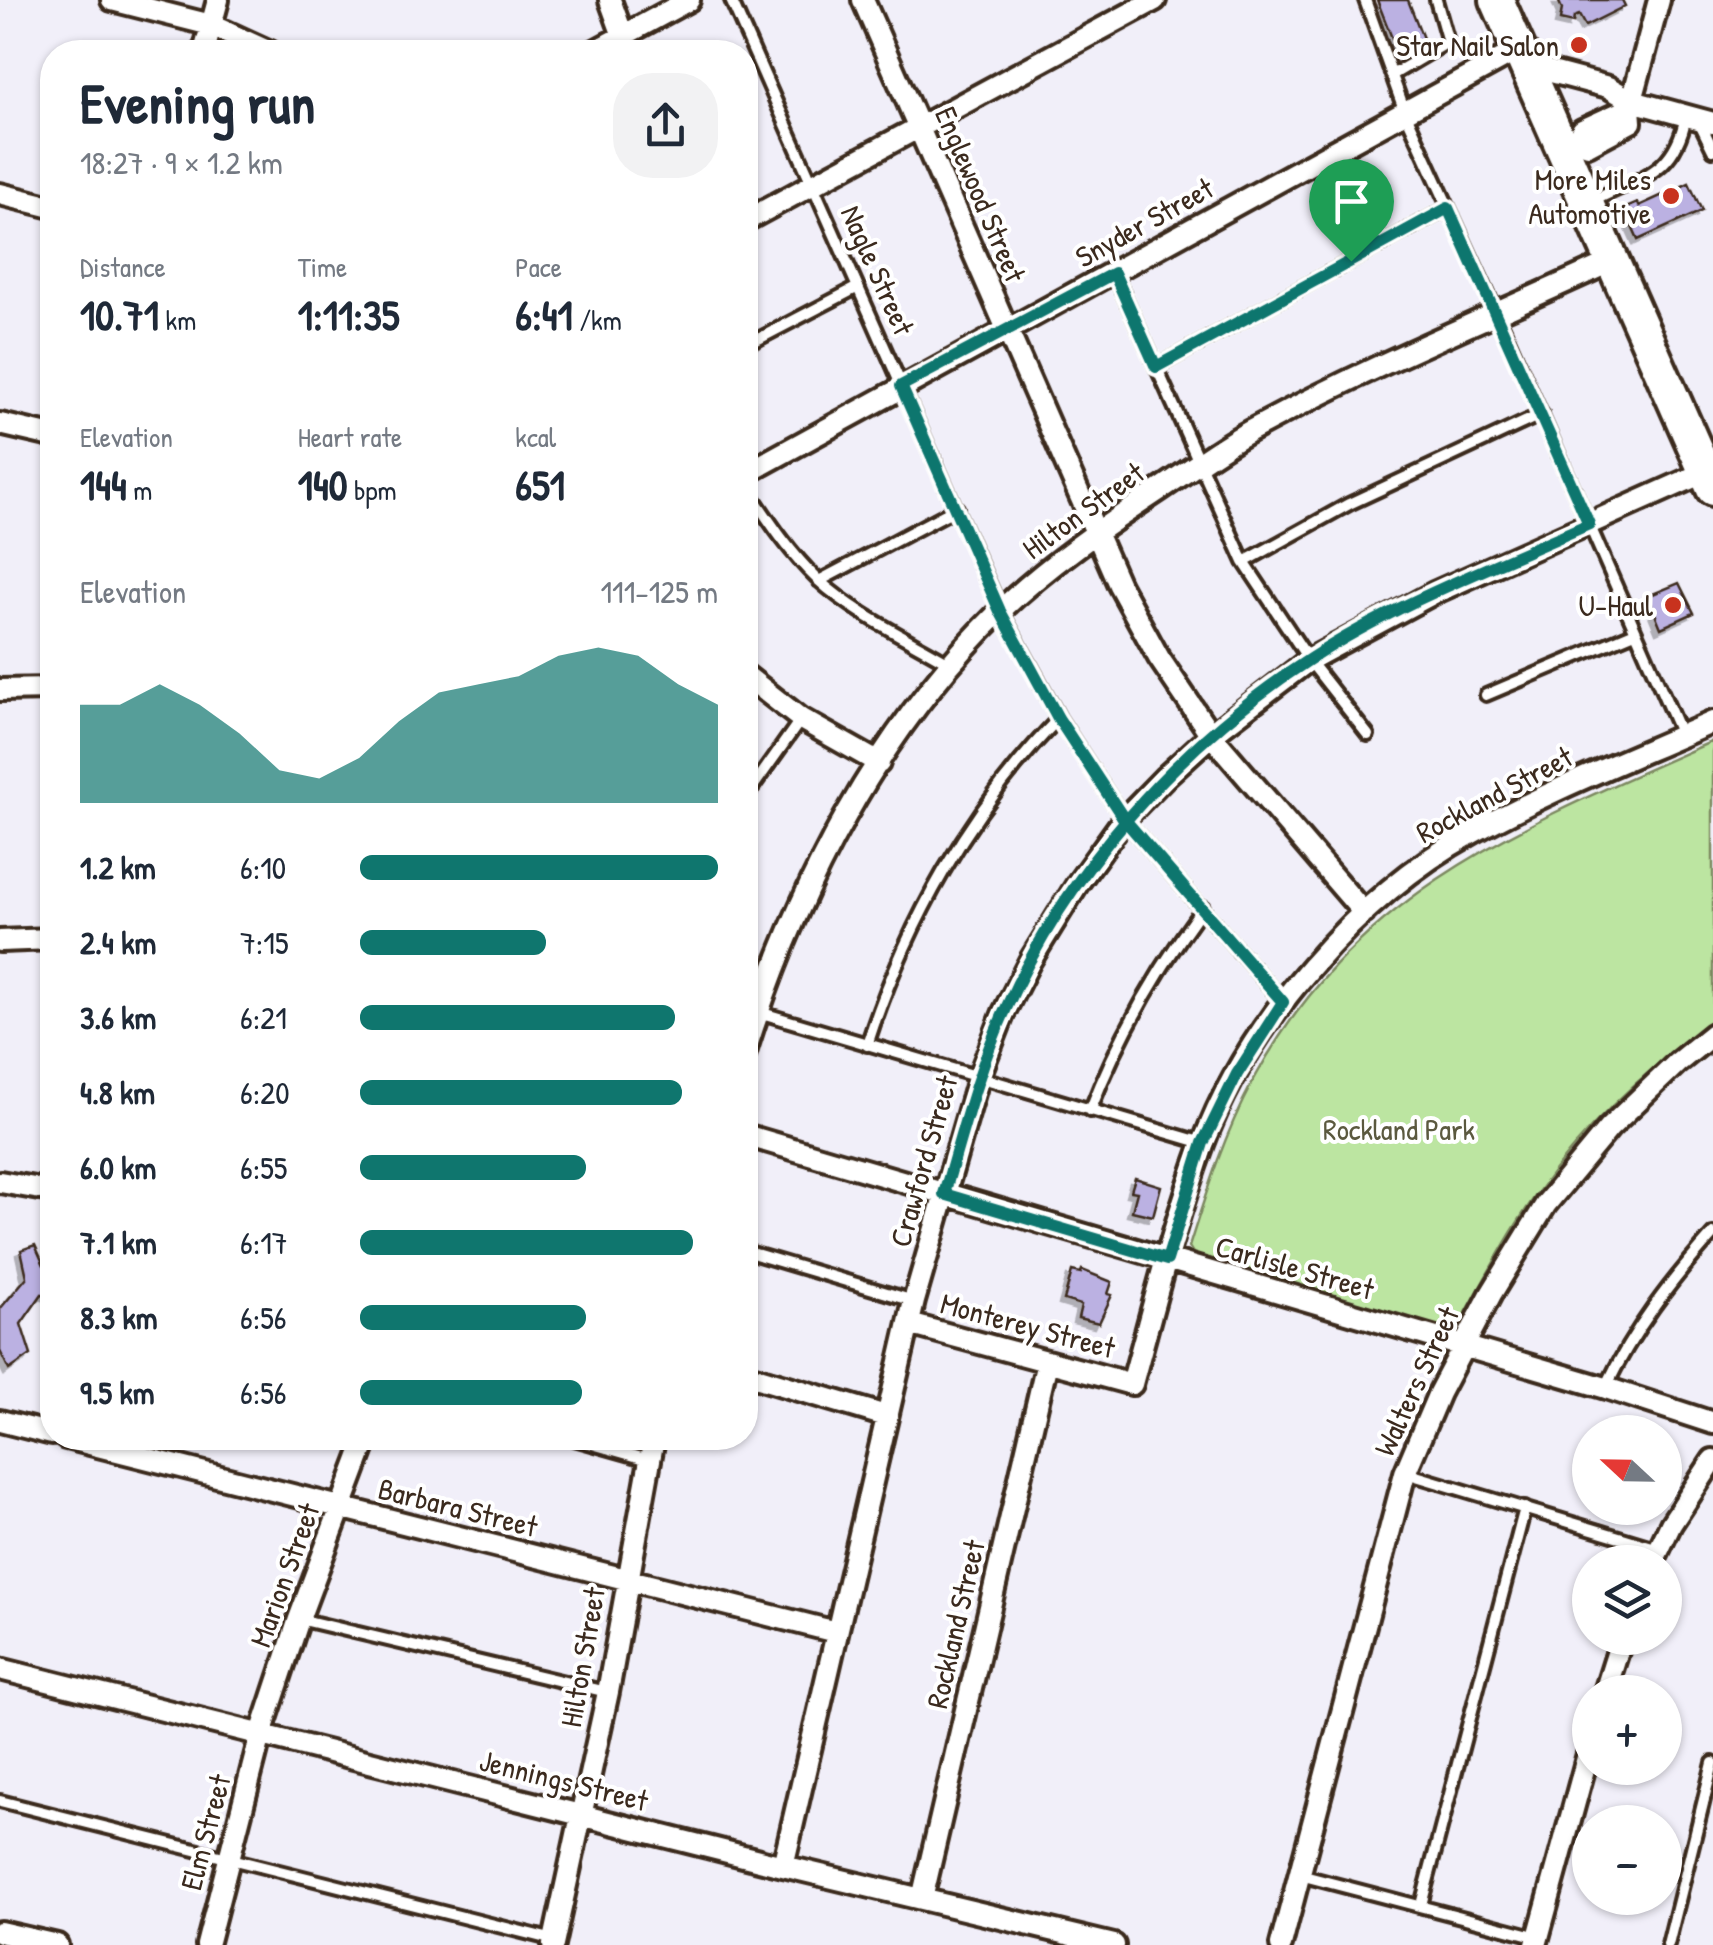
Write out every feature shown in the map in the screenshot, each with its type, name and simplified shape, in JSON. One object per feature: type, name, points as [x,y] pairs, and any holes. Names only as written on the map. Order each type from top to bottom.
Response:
[{"type":"main road","points":[[1497,0],[1522,58],[1569,144],[1586,204],[1704,463]]},
{"type":"street","points":[[112,0],[211,25],[244,40]]},
{"type":"street","points":[[207,40],[218,0]]},
{"type":"street","points":[[610,0],[623,36]]},
{"type":"street","points":[[616,40],[689,0]]},
{"type":"street","name":"Englewood Street","points":[[863,0],[1118,585],[1159,658],[1211,735],[1364,913]]},
{"type":"street","points":[[758,214],[1155,0]]},
{"type":"street","points":[[1569,144],[1588,145],[1630,122],[1631,105],[1660,0]]},
{"type":"street","points":[[1522,58],[1608,87],[1631,105],[1699,119]]},
{"type":"street","name":"Snyder Street","points":[[758,467],[1405,112],[1522,58]]},
{"type":"street","points":[[0,194],[40,204]]},
{"type":"street","name":"Hilton Street","points":[[758,995],[808,885],[852,804],[952,664],[1000,611],[1096,532],[1198,464],[1295,407],[1612,261]]},
{"type":"street","points":[[0,424],[40,433]]},
{"type":"street","name":"Crawford Street","points":[[782,1866],[914,1301],[978,1079],[1004,1012],[1030,960],[1078,883],[1124,819],[1211,735],[1309,660],[1434,593],[1589,524],[1704,463]]},
{"type":"street","points":[[758,685],[802,718],[879,763]]},
{"type":"street","points":[[0,690],[40,688]]},
{"type":"street","name":"Rockland Street","points":[[1132,1384],[1203,1143],[1237,1074],[1283,1002],[1364,913],[1412,872],[1469,835],[1545,797],[1713,722]]},
{"type":"street","points":[[0,940],[40,939]]},
{"type":"street","name":"Walters Street","points":[[1281,1945],[1405,1472],[1432,1408],[1520,1245],[1577,1164],[1647,1090],[1713,1034]]},
{"type":"street","name":"Carlisle Street","points":[[758,1139],[1606,1388],[1713,1424]]},
{"type":"street","points":[[0,1182],[40,1189]]},
{"type":"street","name":"Monterey Street","points":[[909,1324],[1132,1384]]},
{"type":"street","name":"Rockland Street","points":[[922,1899],[1047,1362]]},
{"type":"street","points":[[758,1378],[886,1416]]},
{"type":"street","points":[[0,1421],[40,1431]]},
{"type":"street","name":"Barbara Street","points":[[113,1450],[836,1632]]},
{"type":"street","name":"Marion Street","points":[[261,1734],[362,1450]]},
{"type":"street","name":"Hilton Street","points":[[553,1942],[608,1692],[652,1450]]},
{"type":"street","points":[[1662,1545],[1713,1460]]},
{"type":"street","name":"Jennings Street","points":[[0,1669],[782,1866],[1114,1945]]},
{"type":"street","name":"Elm Street","points":[[207,1945],[261,1734]]},
{"type":"street","points":[[1537,1941],[1579,1785]]},
{"type":"street","points":[[5,1937],[57,1945]]},
{"type":"lane","name":"Nagle Street","points":[[731,0],[749,40]]},
{"type":"lane","points":[[1365,0],[1405,112],[1682,736]]},
{"type":"lane","points":[[1392,75],[1448,42],[1436,0]]},
{"type":"lane","name":"Nagle Street","points":[[758,61],[1000,611],[1058,718],[1124,819],[1283,1002]]},
{"type":"lane","points":[[1586,204],[1667,164],[1683,133],[1699,119],[1713,150]]},
{"type":"lane","points":[[1156,367],[1448,208]]},
{"type":"lane","points":[[1114,273],[1244,562],[1309,660],[1368,736]]},
{"type":"lane","points":[[758,339],[858,287]]},
{"type":"lane","points":[[1244,562],[1349,504],[1542,414]]},
{"type":"lane","points":[[758,504],[819,581],[952,664]]},
{"type":"lane","points":[[819,581],[957,508]]},
{"type":"lane","points":[[1486,695],[1635,632]]},
{"type":"lane","points":[[758,780],[802,718]]},
{"type":"lane","points":[[866,1045],[906,937],[936,882],[1010,772],[1058,718]]},
{"type":"lane","points":[[1090,1110],[1167,956],[1203,907]]},
{"type":"lane","points":[[758,1012],[1203,1143]]},
{"type":"lane","points":[[1606,1388],[1619,1359],[1662,1295],[1713,1234]]},
{"type":"lane","name":"Monterey Street","points":[[758,1255],[914,1301]]},
{"type":"lane","points":[[614,1450],[650,1460]]},
{"type":"lane","points":[[1405,1472],[1526,1508],[1626,1545]]},
{"type":"lane","points":[[1421,1905],[1526,1508]]},
{"type":"lane","points":[[299,1619],[608,1692]]},
{"type":"lane","points":[[1668,1945],[1713,1764]]},
{"type":"lane","points":[[0,1801],[553,1942]]},
{"type":"lane","points":[[1300,1875],[1421,1905],[1537,1941]]},
{"type":"green space","name":"Rockland Park","points":[[1713,741],[1713,1021],[1640,1079],[1554,1170],[1515,1227],[1457,1329],[1452,1331],[1194,1255],[1189,1247],[1242,1103],[1294,1016],[1341,960],[1394,912],[1451,871],[1512,835]]},
{"type":"building","points":[[1377,0],[1408,0],[1426,46],[1399,56]]},
{"type":"building","points":[[1558,0],[1622,0],[1625,6],[1585,26],[1579,15],[1573,23],[1560,20],[1562,9]]},
{"type":"building","points":[[1689,183],[1702,211],[1638,240],[1624,209]]},
{"type":"building","points":[[1679,583],[1694,613],[1661,628],[1648,596]]},
{"type":"building","points":[[1135,1178],[1161,1186],[1153,1216],[1132,1211],[1137,1192],[1131,1191]]},
{"type":"building","points":[[35,1245],[40,1256],[40,1297],[21,1324],[31,1355],[9,1370],[0,1351],[0,1309],[27,1277],[21,1250]]},
{"type":"building","points":[[1082,1270],[1112,1282],[1108,1294],[1112,1295],[1099,1323],[1078,1318],[1081,1305],[1064,1300],[1072,1271]]},
{"type":"place","name":"Star Nail Salon","points":[[1579,45]]},
{"type":"place","name":"More Miles Automotive","points":[[1671,196]]},
{"type":"place","name":"U-Haul","points":[[1673,605]]},
{"type":"route","points":[[1351,261],[1156,367],[1114,273],[901,386],[1000,611],[1058,718],[1124,819],[1283,1002],[1237,1074],[1203,1143],[1167,1260],[944,1194],[978,1079],[1004,1012],[1053,922],[1124,819],[1211,735],[1309,660],[1370,624],[1589,524],[1448,208],[1351,261]]}]
